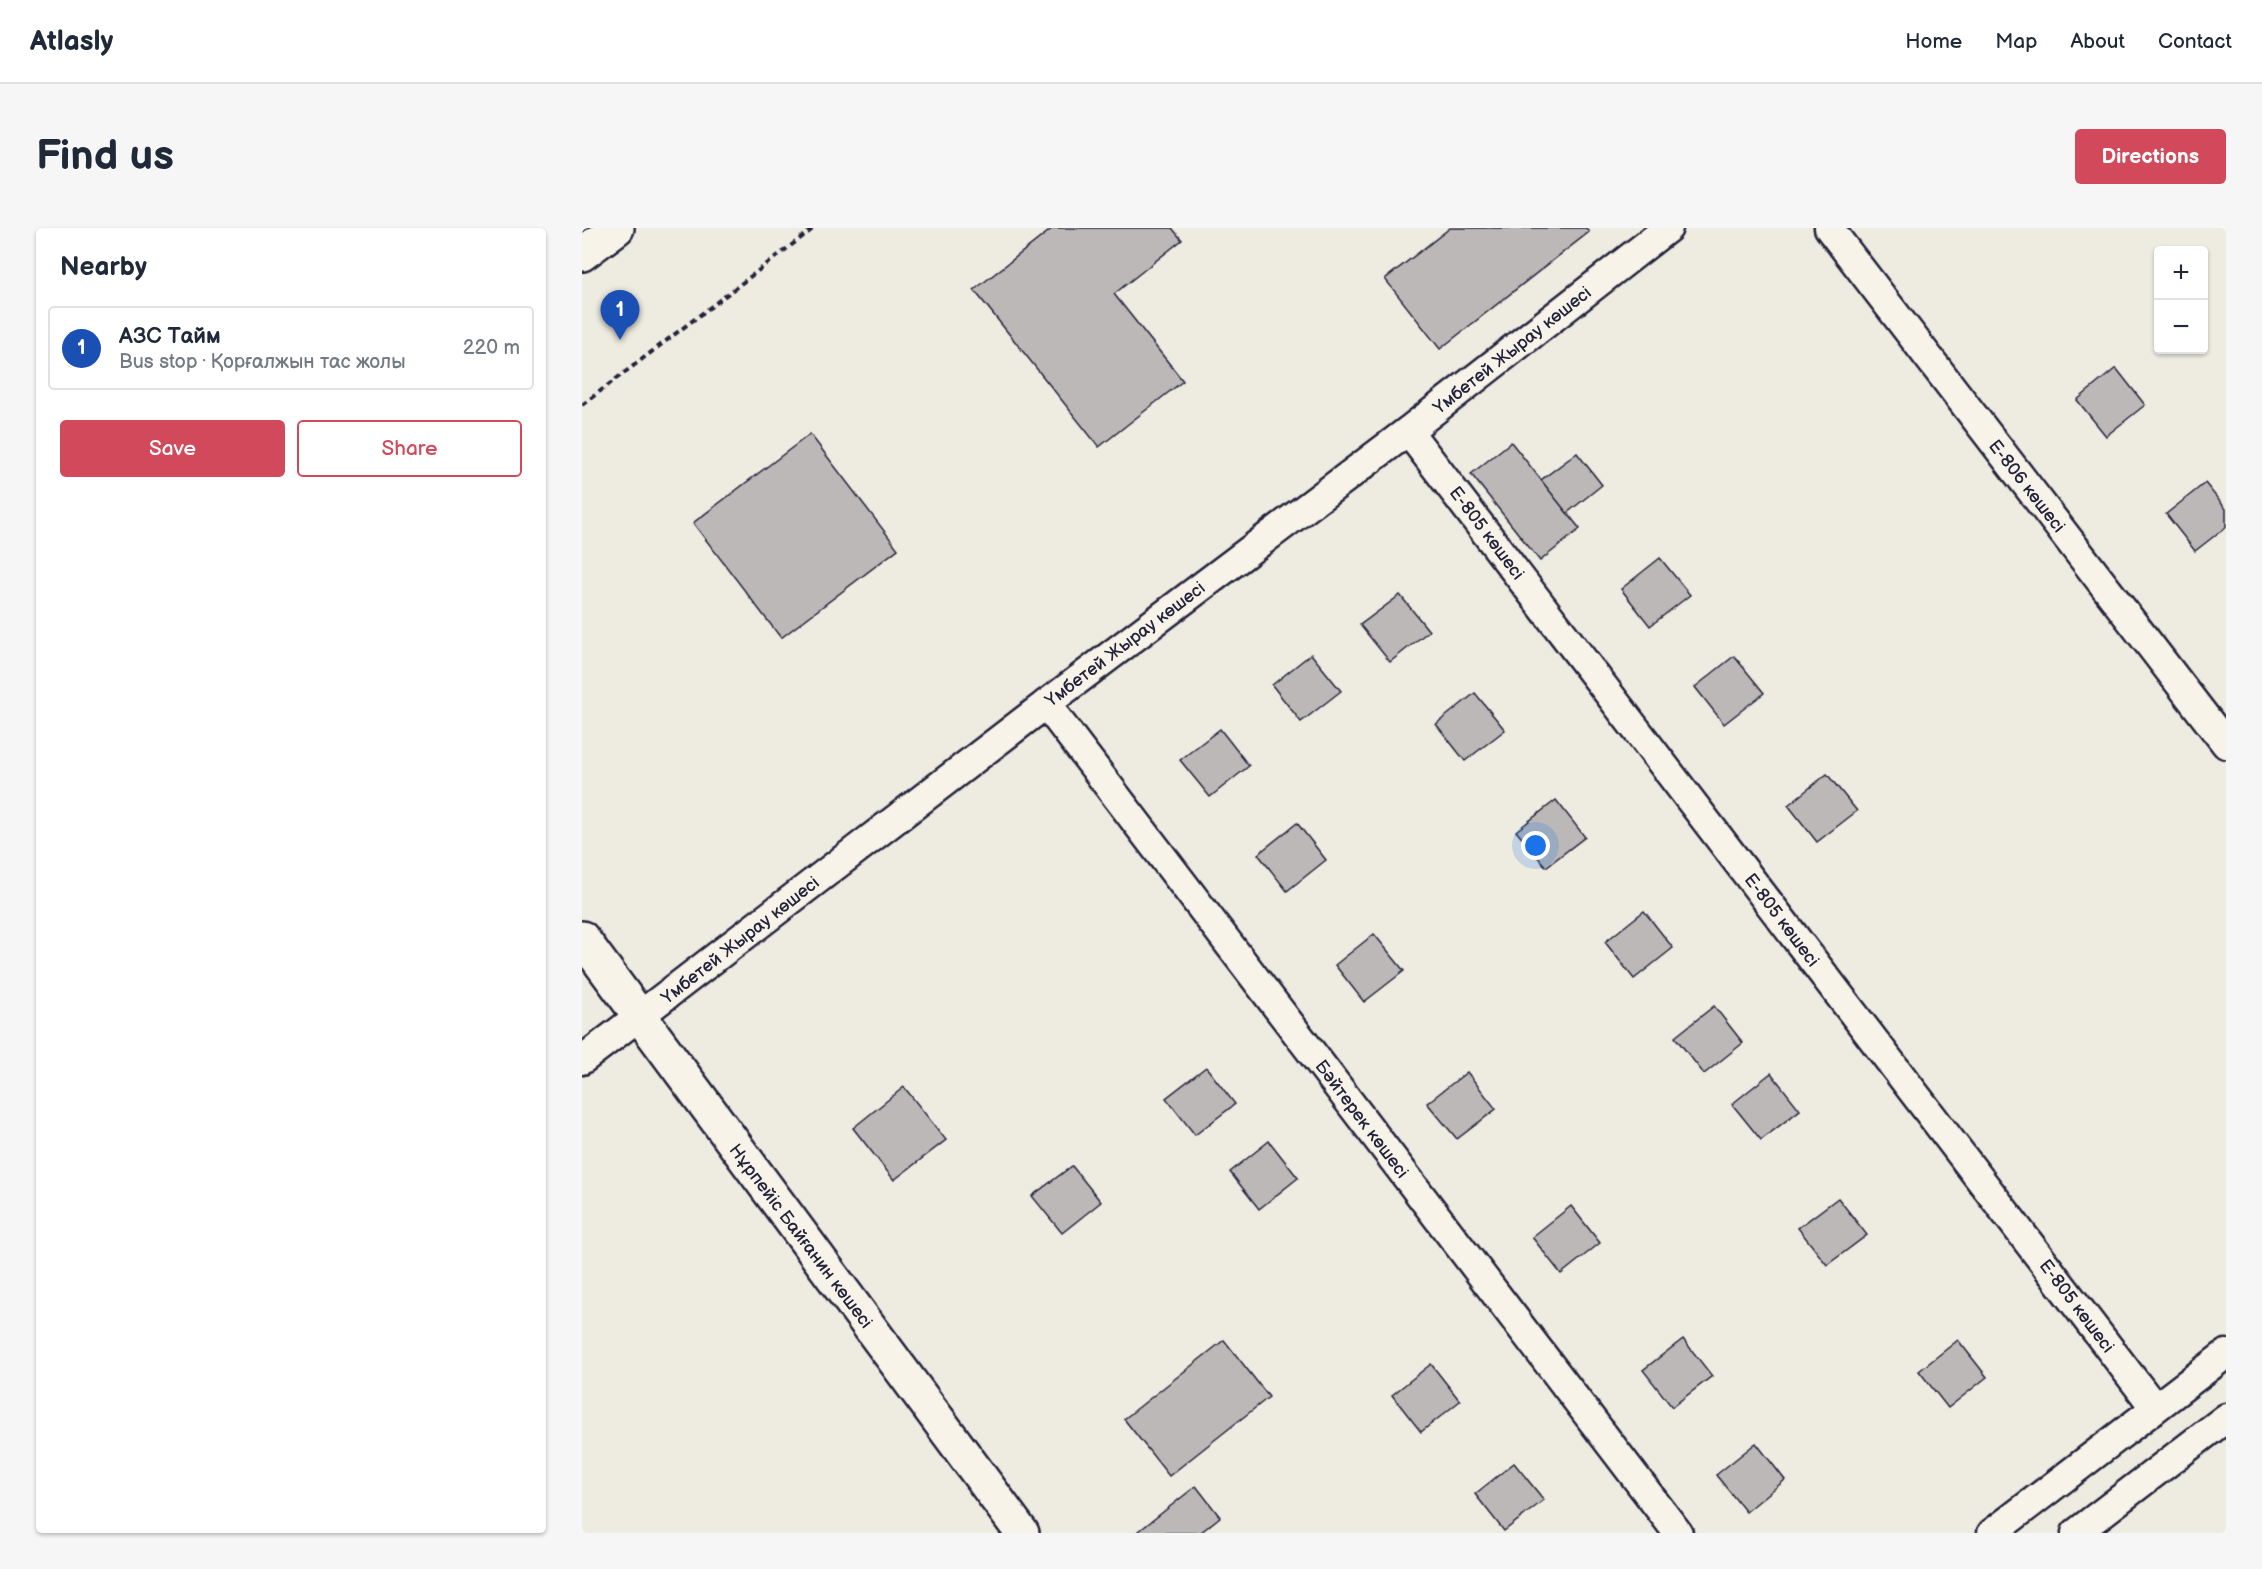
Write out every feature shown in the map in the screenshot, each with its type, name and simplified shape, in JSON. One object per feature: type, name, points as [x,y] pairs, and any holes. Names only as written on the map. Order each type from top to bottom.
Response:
[{"type":"street","points":[[582,254],[617,228]]},
{"type":"street","name":"Үмбетей Жырау көшесі","points":[[582,1060],[1046,704],[1408,431],[1668,228]]},
{"type":"street","name":"Е-806 көшесі","points":[[1829,228],[2226,744]]},
{"type":"street","name":"Е-805 көшесі","points":[[1408,431],[2155,1408]]},
{"type":"street","name":"Бәйтерек көшесі","points":[[1046,704],[1678,1533]]},
{"type":"street","name":"Нұрпейіс Байғанин көшесі","points":[[582,938],[1022,1533]]},
{"type":"street","points":[[1992,1533],[2226,1354]]},
{"type":"street","points":[[2076,1533],[2226,1418]]},
{"type":"path","points":[[582,405],[814,228]]},
{"type":"building","points":[[1053,228],[1172,228],[1182,240],[1114,294],[1183,381],[1099,447],[974,290]]},
{"type":"building","points":[[1450,228],[1586,228],[1589,232],[1440,349],[1385,279]]},
{"type":"building","points":[[2116,368],[2145,405],[2106,436],[2077,400]]},
{"type":"building","points":[[810,434],[898,549],[781,638],[693,523]]},
{"type":"building","points":[[1511,442],[1580,529],[1540,561],[1471,474]]},
{"type":"building","points":[[1577,453],[1602,485],[1567,513],[1541,480]]},
{"type":"building","points":[[2205,483],[2226,509],[2226,527],[2195,551],[2166,514]]},
{"type":"building","points":[[1660,558],[1690,595],[1650,626],[1621,589]]},
{"type":"building","points":[[1400,595],[1429,631],[1390,662],[1360,625]]},
{"type":"building","points":[[1311,654],[1341,691],[1301,722],[1272,685]]},
{"type":"building","points":[[1734,656],[1764,693],[1724,724],[1695,687]]},
{"type":"building","points":[[1475,693],[1505,730],[1465,761],[1436,724]]},
{"type":"building","points":[[1220,729],[1249,766],[1210,797],[1180,760]]},
{"type":"building","points":[[1827,774],[1857,811],[1817,842],[1788,805]]},
{"type":"building","points":[[1556,800],[1585,837],[1546,867],[1516,831]]},
{"type":"building","points":[[1297,823],[1326,860],[1287,891],[1258,854]]},
{"type":"building","points":[[1644,911],[1673,948],[1634,979],[1605,942]]},
{"type":"building","points":[[1374,934],[1404,971],[1364,1002],[1335,965]]},
{"type":"building","points":[[1714,1006],[1743,1043],[1704,1074],[1675,1037]]},
{"type":"building","points":[[1206,1067],[1235,1104],[1195,1135],[1166,1098]]},
{"type":"building","points":[[1467,1072],[1496,1109],[1457,1139],[1427,1103]]},
{"type":"building","points":[[1771,1073],[1800,1110],[1761,1140],[1732,1104]]},
{"type":"building","points":[[904,1087],[946,1140],[894,1180],[853,1128]]},
{"type":"building","points":[[1269,1141],[1298,1178],[1259,1209],[1230,1172]]},
{"type":"building","points":[[1072,1166],[1101,1202],[1062,1233],[1032,1196]]},
{"type":"building","points":[[1838,1198],[1867,1235],[1827,1265],[1798,1228]]},
{"type":"building","points":[[1571,1206],[1600,1243],[1561,1274],[1532,1237]]},
{"type":"building","points":[[1683,1339],[1712,1376],[1672,1407],[1643,1370]]},
{"type":"building","points":[[1224,1340],[1269,1397],[1169,1476],[1124,1419]]},
{"type":"building","points":[[1958,1340],[1987,1377],[1948,1408],[1919,1371]]},
{"type":"building","points":[[1431,1364],[1460,1401],[1421,1432],[1392,1395]]},
{"type":"building","points":[[1756,1443],[1785,1480],[1746,1512],[1716,1475]]},
{"type":"building","points":[[1514,1463],[1544,1500],[1504,1531],[1475,1494]]},
{"type":"building","points":[[1196,1486],[1220,1517],[1200,1533],[1141,1533],[1139,1531]]},
{"type":"place","name":"АЗС Тайм","points":[[620,340]]}]
